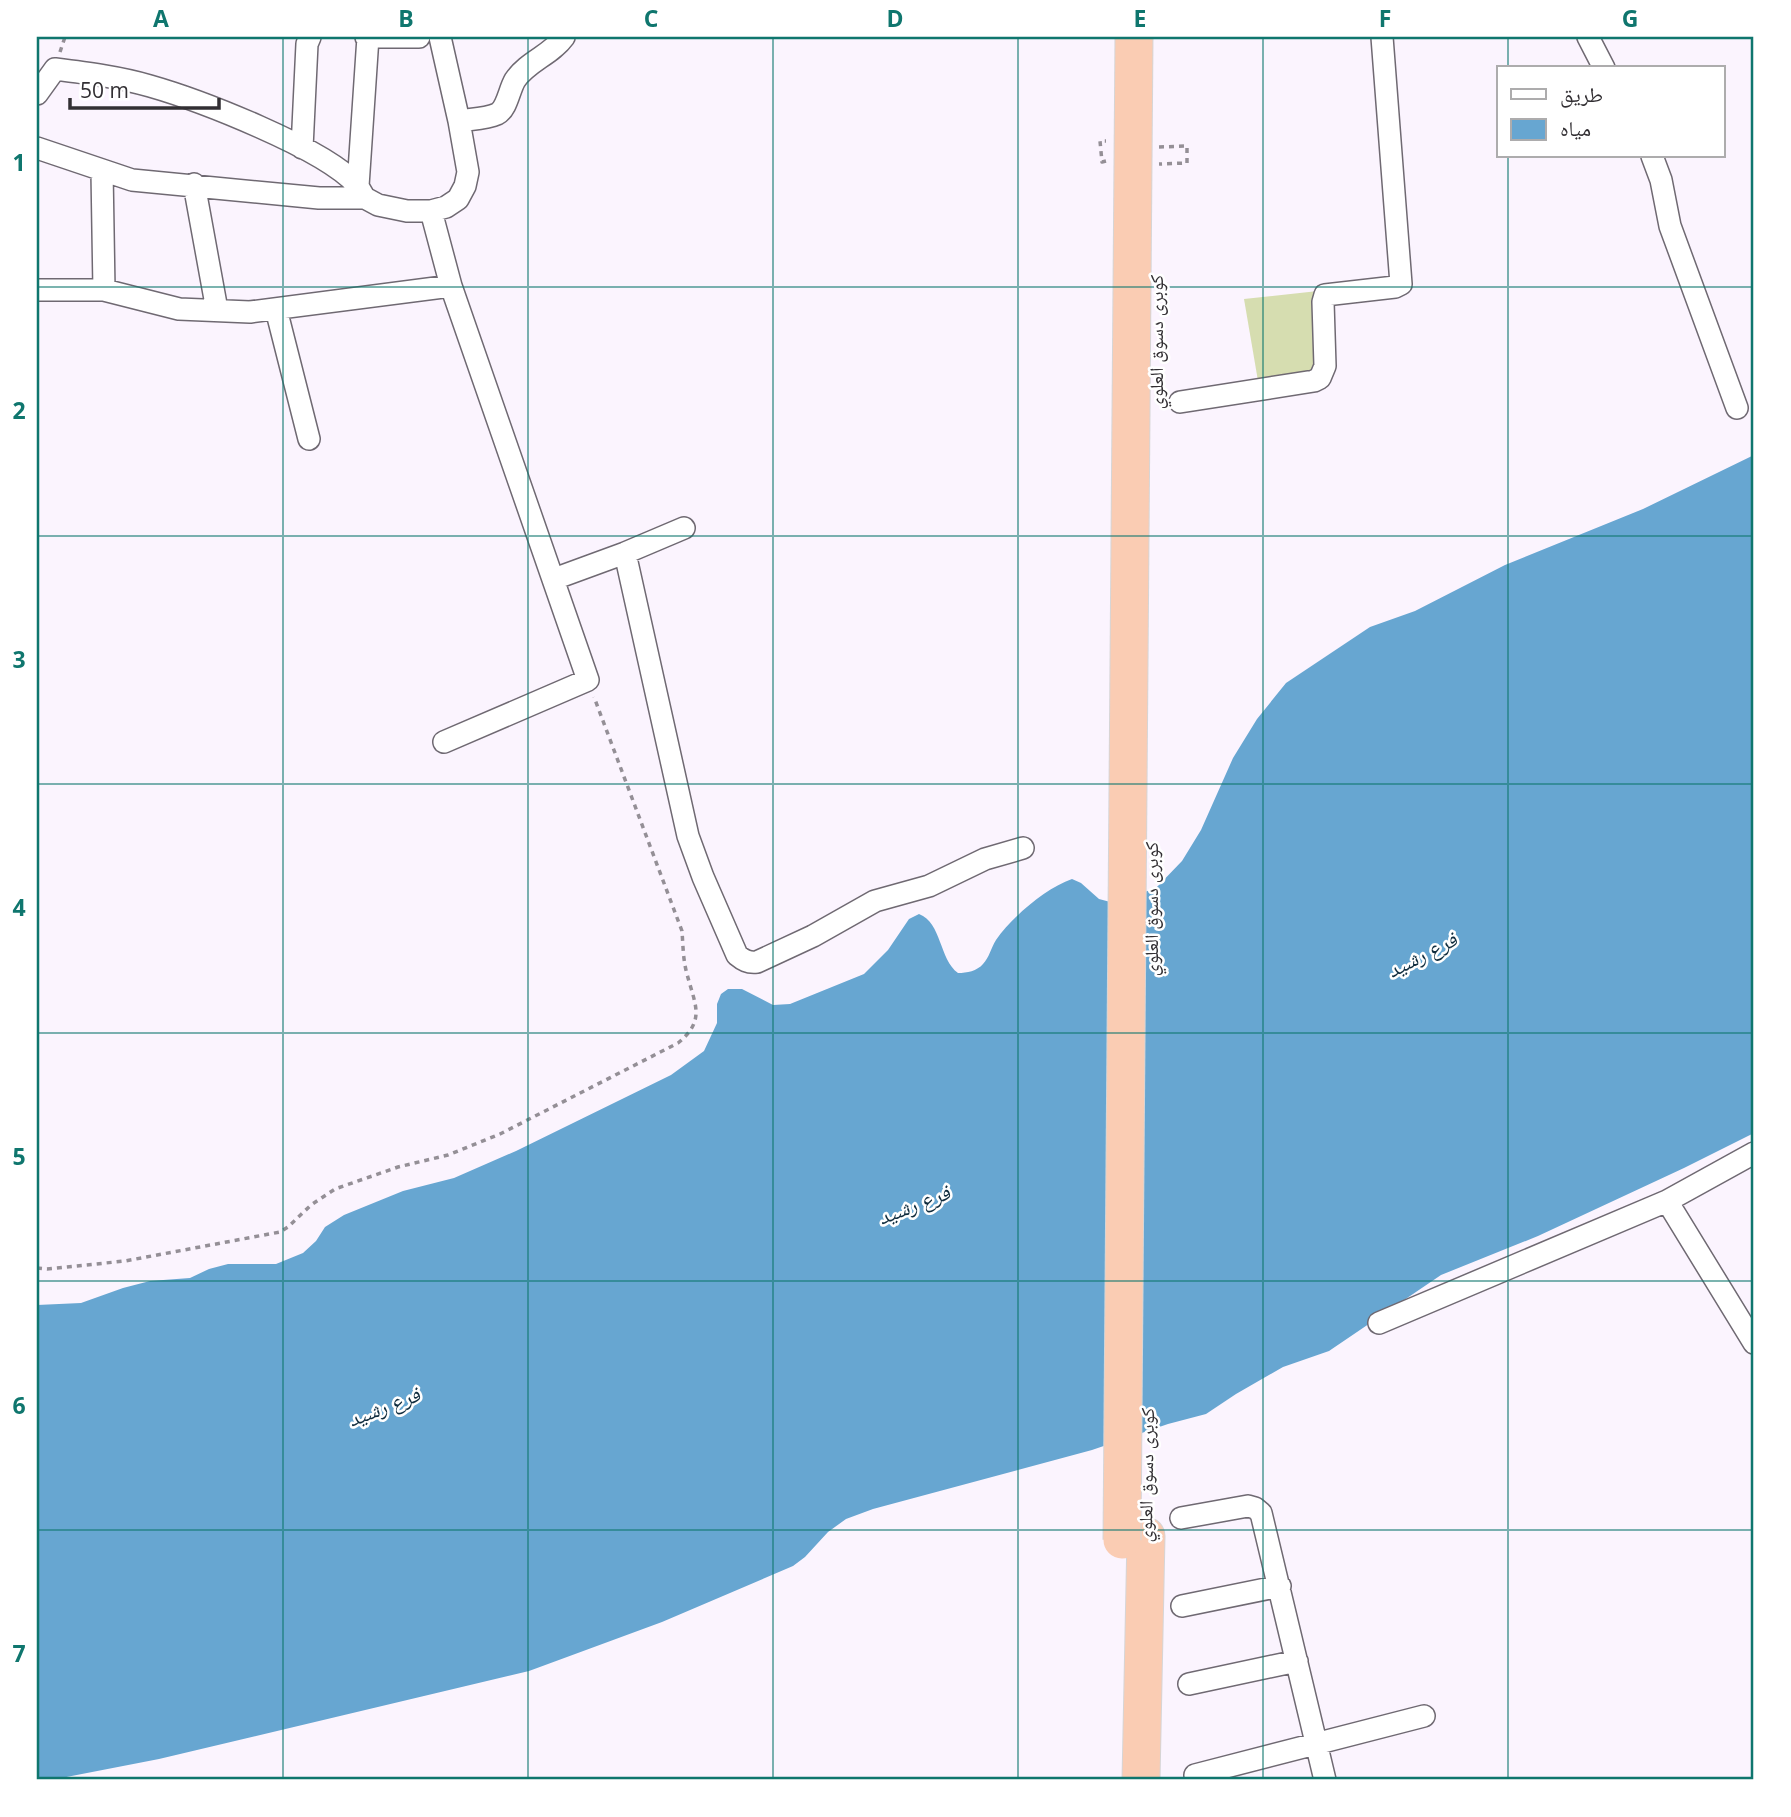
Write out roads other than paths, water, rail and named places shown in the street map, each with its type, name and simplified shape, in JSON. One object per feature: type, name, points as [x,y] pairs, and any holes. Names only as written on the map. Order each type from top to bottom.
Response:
[{"type":"highway","name":"كوبرى دسوق العلوي","points":[[1134,37],[1134,1538],[1142,1780]]},
{"type":"highway","name":"كوبرى دسوق العلوي","points":[[1120,1780],[1134,1538],[1175,158],[1158,37]]},
{"type":"street","points":[[302,148],[307,44],[310,37]]},
{"type":"street","points":[[361,192],[367,37],[419,37]]},
{"type":"street","points":[[37,93],[55,69],[119,78],[186,98],[302,148],[334,166],[361,192],[391,207],[431,211],[446,207],[458,199],[465,187],[468,172],[440,37]]},
{"type":"street","points":[[459,121],[495,115],[501,111],[514,81],[523,71],[548,54],[564,37]]},
{"type":"street","points":[[1180,402],[1320,378],[1325,366],[1322,302],[1325,295],[1395,287],[1401,284],[1382,37]]},
{"type":"street","points":[[1588,37],[1603,66]]},
{"type":"street","points":[[37,148],[132,180],[309,197],[361,192]]},
{"type":"street","points":[[1653,158],[1661,180],[1670,226],[1737,408]]},
{"type":"street","points":[[102,171],[104,290]]},
{"type":"street","points":[[194,184],[217,310]]},
{"type":"street","points":[[431,211],[451,286],[588,680],[444,742]]},
{"type":"street","points":[[37,290],[104,290],[179,309],[250,312],[451,286]]},
{"type":"street","points":[[276,309],[310,439]]},
{"type":"street","points":[[554,579],[684,528]]},
{"type":"street","points":[[625,553],[688,836],[703,877],[741,959],[757,962],[813,936],[875,901],[929,886],[985,859],[1023,848]]},
{"type":"street","points":[[1379,1323],[1667,1200],[1754,1153]]},
{"type":"street","points":[[1667,1200],[1754,1343]]},
{"type":"street","points":[[1181,1518],[1248,1506],[1259,1510],[1280,1586],[1325,1780]]},
{"type":"street","points":[[1182,1606],[1280,1586]]},
{"type":"street","points":[[1189,1684],[1297,1661]]},
{"type":"street","points":[[1195,1775],[1424,1716]]},
{"type":"water","name":"فرع رشيد","points":[[1754,455],[1754,1133],[1538,1236],[1441,1275],[1329,1351],[1283,1367],[1206,1414],[1092,1450],[873,1509],[846,1519],[828,1532],[793,1566],[662,1622],[529,1671],[159,1759],[51,1780],[37,1780],[37,1305],[81,1303],[150,1281],[190,1278],[228,1264],[276,1264],[303,1253],[316,1241],[325,1227],[344,1215],[403,1191],[454,1178],[516,1151],[671,1075],[704,1051],[717,1023],[717,1004],[721,994],[728,989],[742,989],[773,1005],[790,1004],[864,974],[888,950],[909,919],[919,914],[932,925],[952,967],[958,973],[965,973],[983,964],[996,940],[1020,913],[1062,883],[1072,879],[1081,883],[1099,899],[1114,903],[1156,888],[1182,861],[1201,830],[1233,758],[1257,719],[1286,683],[1370,627],[1415,611],[1505,565],[1643,509]]}]
